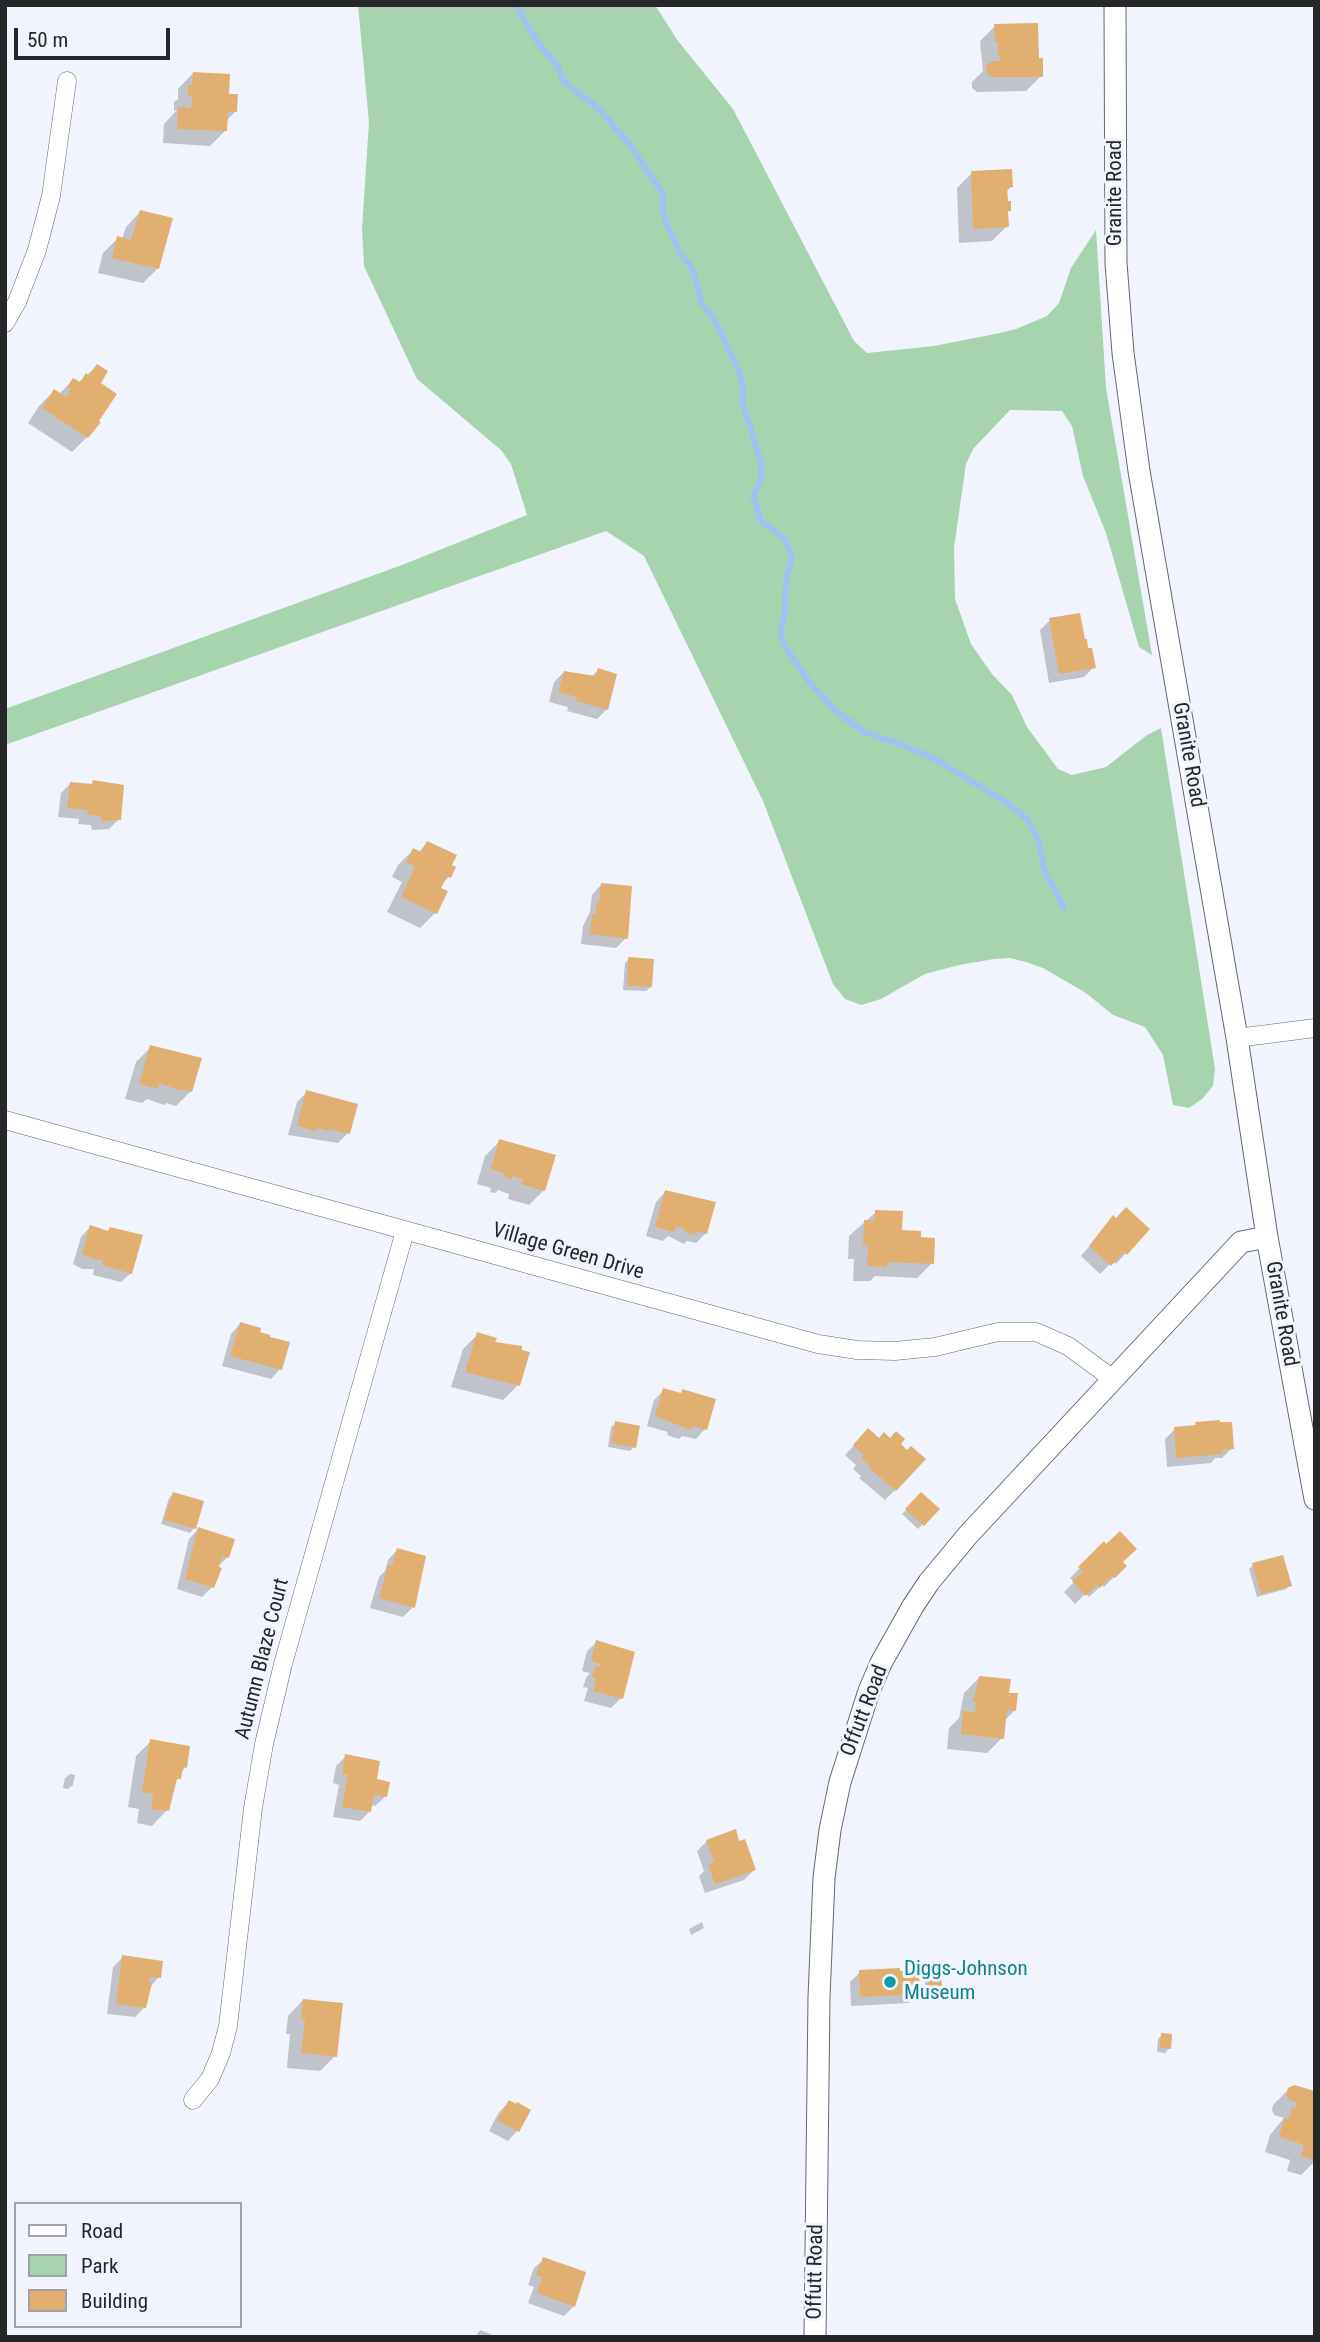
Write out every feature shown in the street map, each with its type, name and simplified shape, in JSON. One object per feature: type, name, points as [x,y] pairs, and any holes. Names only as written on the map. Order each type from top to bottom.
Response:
[{"type":"street","name":"Granite Road","points":[[1115,5],[1116,263],[1123,353],[1139,471],[1237,1038],[1267,1237],[1315,1499]]},
{"type":"street","points":[[5,323],[37,250],[51,196],[67,82]]},
{"type":"street","points":[[1237,1038],[1315,1028]]},
{"type":"street","name":"Village Green Drive","points":[[5,1120],[818,1344],[857,1350],[895,1351],[935,1347],[998,1332],[1036,1332],[1068,1346],[1114,1379]]},
{"type":"street","name":"Autumn Blaze Court","points":[[193,2100],[210,2079],[222,2053],[228,2026],[253,1808],[264,1744],[283,1664],[405,1231]]},
{"type":"street","name":"Offutt Road","points":[[816,2337],[822,1905],[830,1830],[847,1755],[881,1663],[929,1582],[968,1535],[1241,1242],[1267,1237]]},
{"type":"green space","points":[[358,5],[655,5],[678,41],[733,109],[854,341],[867,353],[934,346],[1000,333],[1047,316],[1059,303],[1071,268],[1096,230],[1106,388],[1152,655],[1139,647],[1106,533],[1083,476],[1072,426],[1062,411],[1010,410],[973,449],[966,464],[954,548],[955,599],[971,644],[992,674],[1012,695],[1027,727],[1058,769],[1072,775],[1106,767],[1147,735],[1161,728],[1215,1069],[1213,1086],[1202,1099],[1189,1108],[1173,1105],[1163,1055],[1145,1027],[1113,1015],[1086,993],[1043,968],[1026,962],[1010,958],[959,965],[925,974],[881,999],[861,1005],[845,999],[833,984],[763,801],[644,556],[606,531],[5,745],[5,709],[402,565],[527,515],[511,464],[501,450],[417,379],[364,266],[362,229],[369,122]]},
{"type":"building","points":[[1038,23],[1039,58],[1043,58],[1043,77],[992,77],[987,73],[986,65],[1001,61],[998,42],[995,42],[994,24]]},
{"type":"building","points":[[193,72],[230,74],[229,94],[238,94],[237,112],[228,112],[227,131],[177,129],[178,107],[191,108],[192,96],[188,96],[188,85],[192,85]]},
{"type":"building","points":[[1012,169],[1013,187],[1007,188],[1008,201],[1011,201],[1011,211],[1008,211],[1009,227],[973,229],[971,171]]},
{"type":"building","points":[[140,210],[173,218],[159,269],[112,258],[117,236],[131,240]]},
{"type":"building","points":[[97,364],[108,371],[101,383],[117,394],[88,438],[42,408],[54,389],[66,397],[71,389],[67,387],[73,378],[80,382]]},
{"type":"building","points":[[1080,613],[1085,639],[1088,648],[1092,648],[1096,668],[1059,674],[1049,618]]},
{"type":"building","points":[[598,668],[617,674],[608,710],[576,701],[577,697],[558,692],[564,671],[595,676]]},
{"type":"building","points":[[93,780],[124,785],[121,820],[102,821],[100,816],[87,815],[88,810],[67,808],[70,782],[92,784]]},
{"type":"building","points":[[427,841],[457,855],[452,865],[456,867],[451,878],[447,876],[441,888],[448,891],[437,914],[401,897],[415,867],[406,862],[413,848],[421,852]]},
{"type":"building","points":[[601,883],[632,886],[628,939],[590,934],[592,914],[596,915],[596,903],[599,903]]},
{"type":"building","points":[[628,957],[654,959],[652,987],[627,986]]},
{"type":"building","points":[[150,1045],[202,1058],[192,1092],[159,1083],[159,1089],[139,1084]]},
{"type":"building","points":[[306,1090],[358,1104],[350,1134],[329,1129],[317,1128],[316,1131],[297,1126]]},
{"type":"building","points":[[499,1139],[556,1155],[545,1191],[521,1184],[523,1179],[504,1177],[505,1174],[491,1169]]},
{"type":"building","points":[[665,1190],[716,1202],[707,1234],[696,1231],[695,1235],[676,1226],[674,1232],[655,1227]]},
{"type":"building","points":[[1126,1207],[1150,1229],[1127,1255],[1124,1252],[1111,1266],[1089,1246],[1113,1215],[1116,1218]]},
{"type":"building","points":[[875,1210],[903,1211],[902,1230],[921,1231],[921,1237],[935,1238],[934,1264],[887,1262],[887,1267],[867,1266],[868,1245],[863,1245],[864,1220],[875,1220]]},
{"type":"building","points":[[90,1225],[108,1231],[110,1227],[143,1235],[132,1274],[102,1265],[103,1260],[82,1254]]},
{"type":"building","points":[[240,1322],[261,1328],[260,1332],[270,1337],[290,1342],[282,1370],[230,1356]]},
{"type":"building","points":[[477,1332],[497,1338],[495,1342],[522,1346],[522,1350],[530,1352],[520,1386],[465,1372]]},
{"type":"building","points":[[663,1388],[681,1393],[682,1389],[716,1399],[707,1430],[692,1426],[691,1430],[655,1416]]},
{"type":"building","points":[[1220,1420],[1232,1422],[1234,1449],[1222,1450],[1223,1454],[1176,1458],[1174,1427]]},
{"type":"building","points":[[615,1421],[640,1426],[636,1448],[611,1443]]},
{"type":"building","points":[[868,1428],[879,1438],[884,1432],[890,1438],[896,1431],[905,1439],[901,1444],[907,1450],[911,1446],[926,1459],[896,1491],[868,1467],[861,1458],[864,1455],[853,1445]]},
{"type":"building","points":[[173,1492],[204,1501],[196,1529],[164,1520]]},
{"type":"building","points":[[921,1492],[940,1509],[924,1526],[905,1509]]},
{"type":"building","points":[[198,1527],[235,1539],[229,1558],[222,1556],[219,1567],[222,1568],[214,1588],[185,1579]]},
{"type":"building","points":[[1120,1531],[1137,1549],[1123,1562],[1127,1566],[1115,1578],[1112,1576],[1100,1588],[1097,1585],[1086,1596],[1072,1581],[1083,1571],[1078,1567],[1104,1541],[1106,1544]]},
{"type":"building","points":[[397,1548],[426,1556],[415,1608],[379,1598],[388,1565],[392,1566]]},
{"type":"building","points":[[1283,1555],[1292,1586],[1261,1594],[1252,1563]]},
{"type":"building","points":[[596,1640],[635,1652],[623,1699],[593,1691],[596,1678],[592,1677],[595,1666],[600,1667],[601,1664],[591,1661]]},
{"type":"building","points":[[979,1676],[1011,1679],[1009,1693],[1018,1693],[1016,1711],[1007,1710],[1004,1739],[961,1734],[963,1711],[975,1712],[976,1702],[973,1702]]},
{"type":"building","points":[[150,1739],[190,1746],[187,1768],[183,1767],[181,1779],[177,1779],[169,1811],[151,1809],[153,1794],[142,1792]]},
{"type":"building","points":[[345,1754],[380,1761],[377,1779],[390,1782],[387,1797],[374,1795],[371,1812],[342,1807],[348,1775],[342,1774]]},
{"type":"building","points":[[736,1829],[739,1841],[745,1839],[756,1870],[715,1884],[708,1865],[714,1862],[706,1840]]},
{"type":"building","points":[[122,1955],[163,1961],[161,1978],[150,1977],[149,1983],[152,1983],[146,2008],[116,2004]]},
{"type":"building","name":"Diggs-Johnson Museum","points":[[900,1968],[900,1971],[919,1970],[920,1994],[860,1997],[859,1970]]},
{"type":"building","points":[[941,1975],[942,1986],[929,1987],[928,1976]]},
{"type":"building","points":[[303,1999],[343,2003],[337,2057],[301,2053],[305,2020],[301,2019]]},
{"type":"building","points":[[1161,2033],[1172,2034],[1171,2049],[1160,2048]]},
{"type":"building","points":[[1294,2085],[1315,2091],[1315,2160],[1301,2156],[1304,2145],[1279,2137],[1284,2118],[1289,2119],[1292,2107],[1296,2108],[1297,2102],[1289,2100],[1286,2094],[1288,2088]]},
{"type":"building","points":[[509,2100],[531,2110],[519,2132],[497,2120]]},
{"type":"building","points":[[543,2257],[586,2272],[575,2307],[537,2293],[542,2277],[536,2275]]},
{"type":"waterway","points":[[516,5],[538,43],[557,65],[564,82],[598,108],[630,145],[663,194],[663,212],[669,229],[680,253],[692,268],[702,303],[717,324],[742,379],[743,405],[761,462],[762,479],[753,496],[761,521],[785,539],[792,557],[786,580],[785,613],[780,631],[785,646],[809,682],[836,711],[864,732],[935,759],[1007,803],[1026,818],[1039,841],[1044,870],[1064,908]]},
{"type":"place","name":"Diggs-Johnson Museum","points":[[890,1982]]}]
